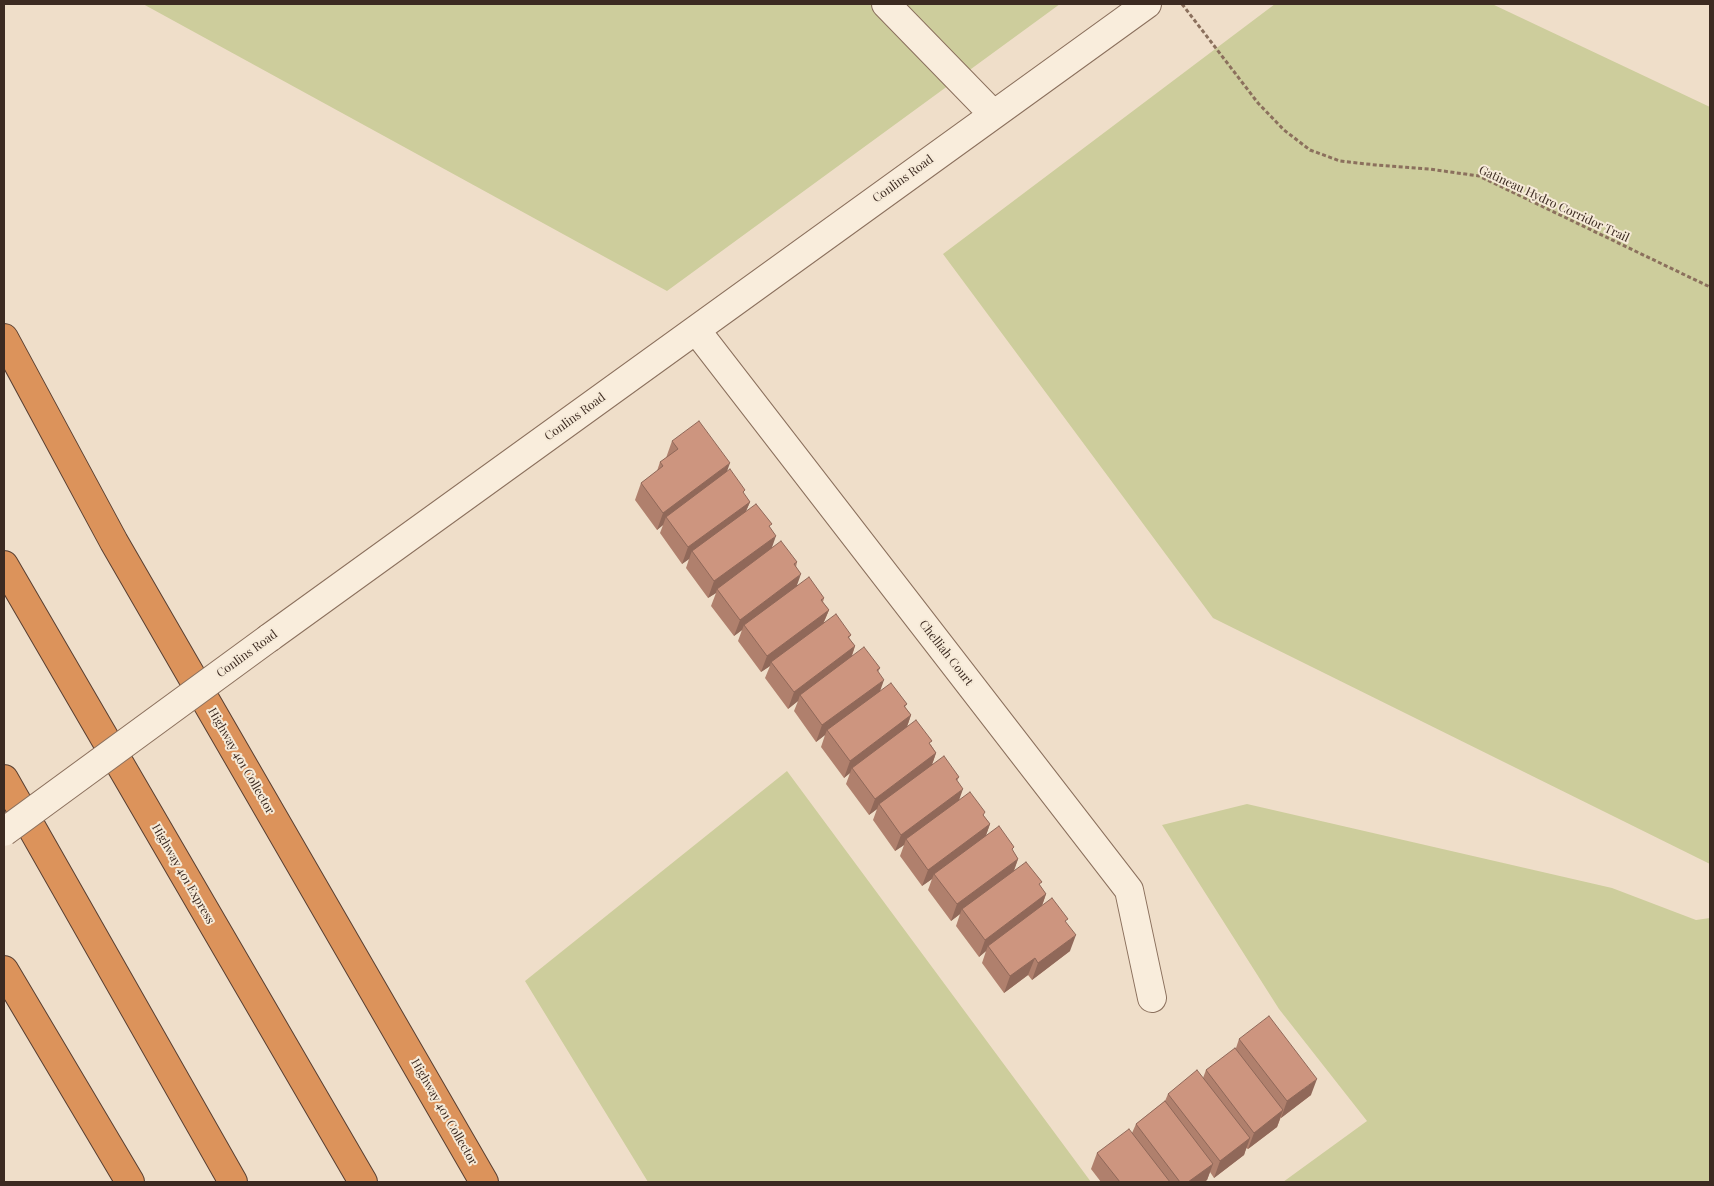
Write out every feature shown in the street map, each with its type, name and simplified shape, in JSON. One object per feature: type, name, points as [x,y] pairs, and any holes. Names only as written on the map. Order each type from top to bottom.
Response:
[{"type":"highway","name":"Highway 401 Collector","points":[[4,338],[124,559],[484,1182]]},
{"type":"highway","name":"Highway 401 Express","points":[[4,565],[363,1182]]},
{"type":"highway","points":[[4,779],[233,1182]]},
{"type":"highway","points":[[4,970],[130,1182]]},
{"type":"street","points":[[886,4],[993,114]]},
{"type":"street","name":"Conlins Road","points":[[4,832],[269,638],[1147,4]]},
{"type":"street","name":"Chelliah Court","points":[[696,330],[1128,890],[1152,998]]},
{"type":"path","name":"Gatineau Hydro Corridor Trail","points":[[1182,4],[1258,103],[1284,130],[1310,150],[1340,161],[1429,169],[1479,176],[1710,287]]},
{"type":"green space","points":[[143,4],[1060,4],[667,291]]},
{"type":"green space","points":[[1275,4],[1492,4],[1710,107],[1710,864],[1213,618],[943,254]]},
{"type":"green space","points":[[787,771],[1091,1182],[648,1182],[525,981]]},
{"type":"green space","points":[[1247,804],[1612,888],[1696,920],[1710,918],[1710,1182],[1283,1182],[1367,1121],[1279,1009],[1162,825]]},
{"type":"building","points":[[699,421],[730,463],[663,513],[641,483],[663,466],[660,462],[678,449],[672,441]]},
{"type":"building","points":[[730,469],[745,490],[743,492],[750,502],[688,547],[666,517]]},
{"type":"building","points":[[756,504],[772,524],[769,526],[776,536],[714,581],[692,551]]},
{"type":"building","points":[[781,541],[797,562],[794,564],[801,574],[740,620],[717,589]]},
{"type":"building","points":[[809,577],[824,598],[821,600],[829,610],[767,656],[744,625]]},
{"type":"building","points":[[836,614],[851,635],[848,637],[855,646],[794,692],[771,662]]},
{"type":"building","points":[[864,647],[880,668],[877,670],[884,680],[822,725],[800,695]]},
{"type":"building","points":[[891,683],[907,704],[904,706],[911,715],[850,761],[827,730]]},
{"type":"building","points":[[916,720],[932,741],[929,743],[936,753],[875,799],[852,768]]},
{"type":"building","points":[[944,756],[959,777],[956,779],[963,789],[901,835],[879,804]]},
{"type":"building","points":[[970,792],[985,812],[983,815],[990,824],[928,870],[906,839]]},
{"type":"building","points":[[999,826],[1014,847],[1012,849],[1018,859],[957,904],[934,874]]},
{"type":"building","points":[[1026,862],[1042,882],[1039,884],[1046,894],[985,940],[962,909]]},
{"type":"building","points":[[1052,898],[1068,919],[1065,921],[1076,935],[1038,963],[1035,958],[1010,976],[988,946]]},
{"type":"building","points":[[1269,1016],[1317,1079],[1287,1101],[1239,1039]]},
{"type":"building","points":[[1235,1048],[1283,1110],[1254,1133],[1206,1070]]},
{"type":"building","points":[[1197,1070],[1250,1138],[1220,1161],[1168,1094]]},
{"type":"building","points":[[1165,1101],[1213,1164],[1188,1182],[1180,1182],[1136,1124]]},
{"type":"building","points":[[1129,1129],[1170,1182],[1120,1182],[1097,1153]]}]
